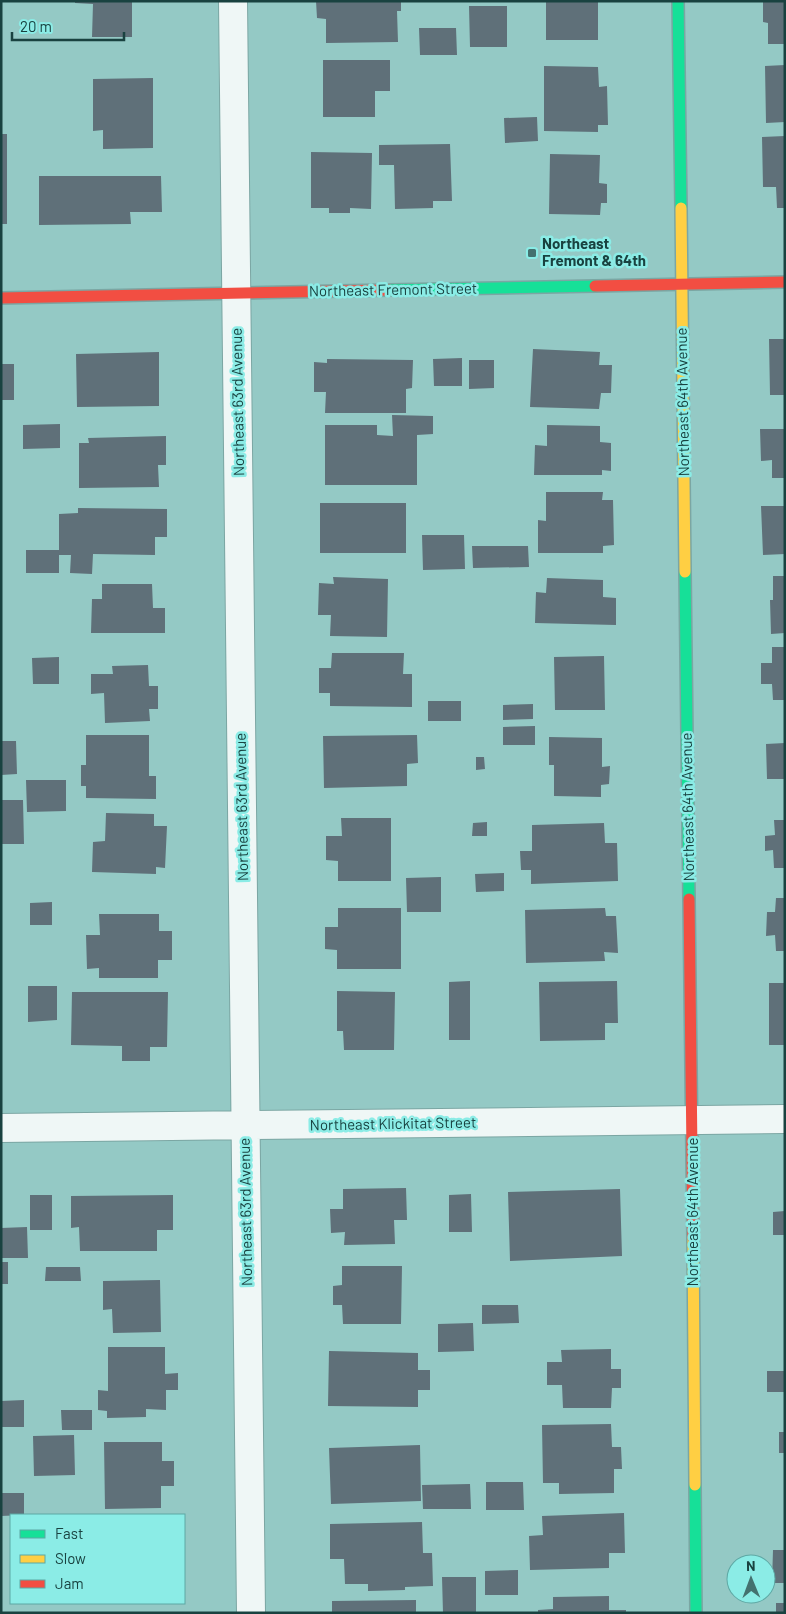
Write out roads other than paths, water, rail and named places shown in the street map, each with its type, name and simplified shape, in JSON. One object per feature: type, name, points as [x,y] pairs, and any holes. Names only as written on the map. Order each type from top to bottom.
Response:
[{"type":"street","name":"Northeast 63rd Avenue","points":[[234,1],[250,1613]]},
{"type":"street","name":"Northeast 64th Avenue","points":[[678,1],[696,1613]]},
{"type":"street","name":"Northeast Fremont Street","points":[[1,298],[785,282]]},
{"type":"street","name":"Northeast Klickitat Street","points":[[1,1128],[785,1119]]},
{"type":"place","name":"Northeast Fremont & 64th","points":[[532,253]]}]
